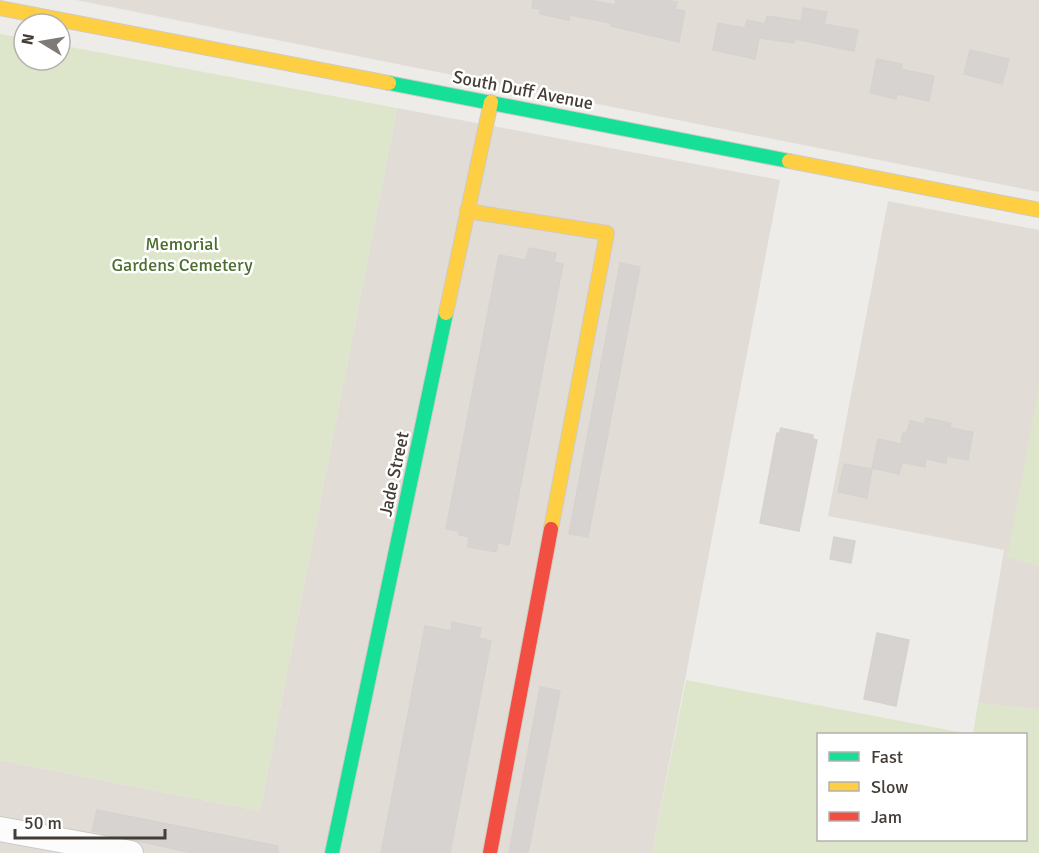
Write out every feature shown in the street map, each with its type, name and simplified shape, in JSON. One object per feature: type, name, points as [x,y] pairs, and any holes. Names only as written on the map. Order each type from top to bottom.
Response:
[{"type":"street","name":"South Duff Avenue","points":[[0,8],[1039,210]]},
{"type":"street","name":"Jade Street","points":[[332,853],[491,102]]},
{"type":"street","points":[[467,211],[607,233],[490,853]]},
{"type":"street","points":[[0,829],[131,853]]},
{"type":"shaded area","points":[[76,0],[1039,0],[1039,192]]},
{"type":"shaded area","points":[[397,108],[780,180],[652,853],[0,853],[0,760],[260,811]]},
{"type":"shaded area","points":[[888,201],[1039,230],[1039,710],[978,703],[1004,550],[828,516]]},
{"type":"green space","name":"Memorial Gardens Cemetery","points":[[0,34],[12,36],[12,72],[72,72],[72,47],[397,108],[260,811],[0,760]]},
{"type":"green space","points":[[1039,388],[1039,566],[1007,557]]},
{"type":"green space","points":[[686,680],[964,733],[817,733],[817,841],[1027,841],[1027,733],[973,733],[978,703],[1039,710],[1039,853],[652,853]]},
{"type":"building","points":[[533,0],[588,0],[615,5],[616,0],[664,0],[677,2],[675,9],[685,11],[679,42],[611,26],[611,23],[570,15],[569,20],[540,14],[540,9],[532,8]]},
{"type":"building","points":[[803,8],[827,12],[824,24],[858,30],[854,51],[795,39],[794,43],[759,38],[755,59],[713,50],[718,23],[745,28],[747,20],[765,24],[767,16],[801,21]]},
{"type":"building","points":[[970,50],[1009,59],[1002,84],[964,74]]},
{"type":"building","points":[[877,59],[902,64],[901,69],[934,76],[929,101],[897,94],[896,99],[870,93]]},
{"type":"building","points":[[529,248],[556,253],[554,262],[563,264],[509,545],[498,543],[496,552],[468,547],[469,537],[459,535],[459,531],[446,529],[499,255],[526,260]]},
{"type":"building","points":[[620,263],[640,267],[588,537],[569,534]]},
{"type":"building","points":[[926,418],[951,423],[950,428],[973,432],[968,460],[947,456],[946,463],[926,459],[925,467],[902,462],[899,474],[872,468],[878,439],[901,444],[903,432],[907,432],[910,421],[924,424]]},
{"type":"building","points":[[781,428],[813,435],[813,439],[817,440],[799,531],[760,523],[777,433],[779,434]]},
{"type":"building","points":[[844,464],[872,469],[867,498],[838,492]]},
{"type":"building","points":[[834,537],[855,541],[851,563],[830,559]]},
{"type":"building","points":[[452,622],[481,628],[479,638],[491,641],[450,853],[381,853],[425,626],[451,631]]},
{"type":"building","points":[[877,633],[909,640],[896,706],[864,699]]},
{"type":"building","points":[[540,687],[560,691],[528,853],[509,853]]},
{"type":"building","points":[[97,810],[278,846],[278,853],[192,853],[92,831]]},
{"type":"traffic: fast","points":[[389,83],[789,161]]},
{"type":"traffic: fast","points":[[332,853],[446,313]]},
{"type":"traffic: slow","points":[[0,8],[389,83]]},
{"type":"traffic: slow","points":[[446,313],[491,102]]},
{"type":"traffic: slow","points":[[789,161],[1039,210]]},
{"type":"traffic: slow","points":[[467,211],[607,233],[551,529]]},
{"type":"traffic: jam","points":[[490,853],[551,529]]}]
